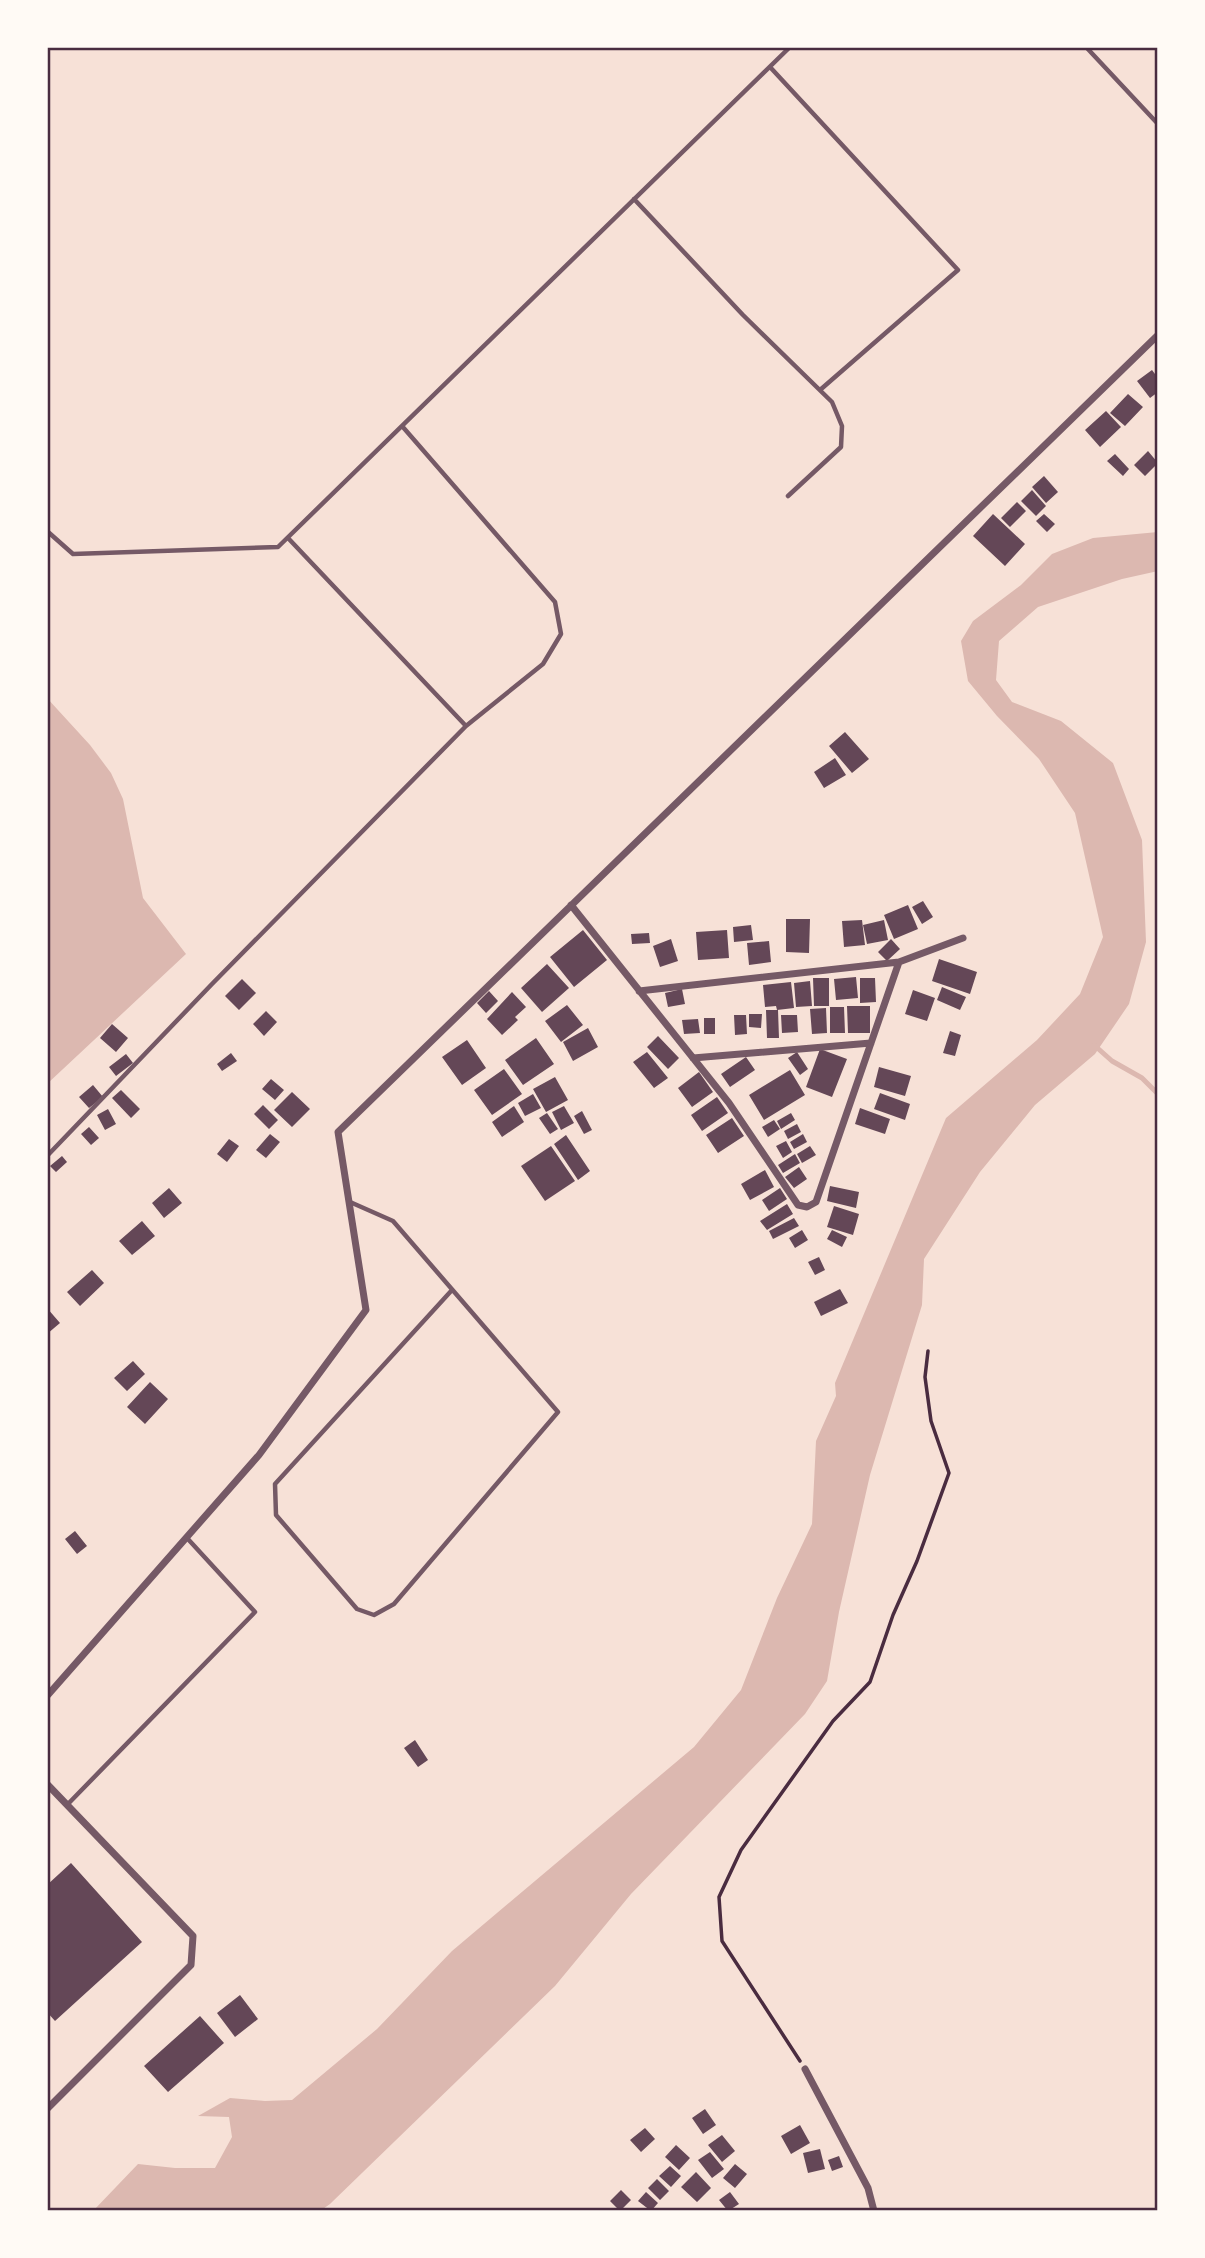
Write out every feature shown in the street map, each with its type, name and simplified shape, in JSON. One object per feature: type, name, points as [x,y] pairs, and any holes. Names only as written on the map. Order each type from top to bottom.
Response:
[{"type":"street","points":[[47,1696],[259,1455],[366,1310],[338,1132],[1158,335]]},
{"type":"street","points":[[571,905],[729,1103],[798,1205],[807,1208],[816,1202],[899,962]]},
{"type":"street","points":[[639,991],[899,962],[963,938]]},
{"type":"street","points":[[693,1058],[871,1043]]},
{"type":"street","points":[[47,1784],[192,1936],[191,1965],[47,2109]]},
{"type":"street","points":[[805,2068],[868,2188],[874,2211]]},
{"type":"lane","points":[[47,531],[73,554],[278,547],[790,47]]},
{"type":"lane","points":[[1086,47],[1158,124]]},
{"type":"lane","points":[[770,67],[958,270],[820,390]]},
{"type":"lane","points":[[635,199],[743,315],[832,402],[842,426],[841,447],[788,496]]},
{"type":"lane","points":[[47,1156],[466,726],[544,664],[561,634],[555,602],[402,426]]},
{"type":"lane","points":[[288,538],[466,726]]},
{"type":"lane","points":[[349,1201],[393,1221],[558,1412],[394,1604],[374,1615],[357,1609],[276,1515],[275,1484],[452,1290]]},
{"type":"lane","points":[[67,1805],[255,1612],[186,1537]]},
{"type":"path","points":[[805,2068],[722,1941],[719,1897],[741,1850],[833,1721],[870,1682],[893,1615],[917,1561],[949,1473],[931,1421],[925,1377],[928,1351]]},
{"type":"shaded area","points":[[1158,532],[1158,571],[1122,579],[1038,607],[999,641],[996,680],[1012,702],[1061,721],[1113,763],[1142,840],[1146,942],[1129,1004],[1095,1054],[1035,1105],[980,1172],[924,1259],[922,1305],[870,1475],[839,1612],[827,1681],[805,1714],[631,1894],[555,1986],[330,2204],[320,2211],[93,2211],[138,2164],[215,2168],[232,2137],[229,2117],[198,2116],[230,2098],[292,2100],[377,2029],[452,1951],[694,1747],[741,1690],[777,1598],[812,1524],[816,1441],[836,1396],[835,1383],[946,1118],[1037,1040],[1080,994],[1103,937],[1075,813],[1039,759],[997,716],[968,681],[961,641],[973,621],[1021,585],[1052,554],[1093,538]]},
{"type":"shaded area","points":[[47,698],[90,745],[111,773],[123,799],[143,898],[186,954],[47,1084]]},
{"type":"building","points":[[1152,370],[1158,378],[1158,392],[1150,398],[1137,381]]},
{"type":"building","points":[[1128,394],[1143,407],[1125,426],[1110,413]]},
{"type":"building","points":[[1106,411],[1121,427],[1100,447],[1085,430]]},
{"type":"building","points":[[1148,451],[1158,463],[1145,476],[1134,465]]},
{"type":"building","points":[[1115,454],[1129,469],[1123,476],[1107,461]]},
{"type":"building","points":[[1044,476],[1058,492],[1046,503],[1032,487]]},
{"type":"building","points":[[1032,490],[1046,506],[1036,516],[1021,501]]},
{"type":"building","points":[[1017,502],[1026,511],[1010,527],[1001,518]]},
{"type":"building","points":[[993,514],[1025,544],[1005,566],[973,536]]},
{"type":"building","points":[[1044,514],[1055,524],[1047,532],[1036,521]]},
{"type":"building","points":[[845,732],[869,759],[852,773],[829,746]]},
{"type":"building","points":[[835,758],[846,775],[824,788],[814,772]]},
{"type":"building","points":[[923,901],[933,917],[922,924],[912,907]]},
{"type":"building","points":[[908,905],[918,929],[894,939],[884,915]]},
{"type":"building","points":[[786,919],[810,919],[809,953],[786,952]]},
{"type":"building","points":[[862,920],[865,945],[844,947],[842,921]]},
{"type":"building","points":[[884,920],[888,940],[867,944],[863,925]]},
{"type":"building","points":[[751,925],[753,940],[734,942],[733,927]]},
{"type":"building","points":[[583,930],[607,960],[574,987],[550,957]]},
{"type":"building","points":[[727,930],[729,958],[698,960],[696,932]]},
{"type":"building","points":[[649,933],[650,943],[632,944],[631,934]]},
{"type":"building","points":[[671,939],[678,961],[660,967],[653,946]]},
{"type":"building","points":[[891,939],[900,949],[887,961],[878,952]]},
{"type":"building","points":[[769,941],[771,962],[749,965],[747,943]]},
{"type":"building","points":[[939,959],[977,972],[970,994],[932,981]]},
{"type":"building","points":[[547,964],[569,988],[542,1012],[521,988]]},
{"type":"building","points":[[856,977],[858,998],[836,1000],[834,979]]},
{"type":"building","points":[[813,978],[829,978],[829,1006],[814,1006]]},
{"type":"building","points":[[860,978],[875,978],[876,1002],[860,1003]]},
{"type":"building","points":[[242,979],[256,993],[239,1010],[225,996]]},
{"type":"building","points":[[810,981],[812,1006],[796,1007],[794,983]]},
{"type":"building","points":[[791,982],[794,1008],[777,1010],[776,1006],[765,1007],[763,985]]},
{"type":"building","points":[[942,987],[966,997],[960,1010],[937,1000]]},
{"type":"building","points":[[682,989],[685,1004],[668,1007],[665,993]]},
{"type":"building","points":[[913,990],[935,998],[927,1021],[905,1014]]},
{"type":"building","points":[[489,991],[498,1001],[486,1013],[477,1003]]},
{"type":"building","points":[[512,992],[526,1007],[515,1017],[518,1020],[502,1035],[487,1019]]},
{"type":"building","points":[[567,1005],[583,1025],[561,1042],[545,1021]]},
{"type":"building","points":[[847,1006],[870,1006],[870,1033],[848,1033]]},
{"type":"building","points":[[830,1007],[844,1007],[845,1033],[830,1033]]},
{"type":"building","points":[[826,1008],[827,1033],[812,1034],[810,1009]]},
{"type":"building","points":[[766,1010],[778,1010],[779,1038],[767,1038]]},
{"type":"building","points":[[266,1011],[277,1022],[264,1036],[253,1024]]},
{"type":"building","points":[[749,1014],[762,1014],[761,1028],[749,1027]]},
{"type":"building","points":[[734,1015],[746,1015],[747,1034],[735,1035]]},
{"type":"building","points":[[781,1015],[797,1015],[798,1032],[782,1033]]},
{"type":"building","points":[[704,1018],[715,1018],[715,1034],[704,1034]]},
{"type":"building","points":[[698,1019],[700,1033],[684,1034],[682,1020]]},
{"type":"building","points":[[112,1024],[128,1038],[116,1052],[100,1038]]},
{"type":"building","points":[[588,1028],[598,1047],[573,1061],[563,1042]]},
{"type":"building","points":[[950,1031],[961,1035],[955,1056],[943,1053]]},
{"type":"building","points":[[658,1036],[679,1058],[668,1069],[647,1047]]},
{"type":"building","points":[[536,1038],[554,1064],[523,1085],[505,1060]]},
{"type":"building","points":[[467,1040],[486,1068],[462,1085],[442,1057]]},
{"type":"building","points":[[820,1049],[847,1059],[832,1097],[806,1087]]},
{"type":"building","points":[[647,1052],[668,1078],[654,1088],[633,1062]]},
{"type":"building","points":[[797,1052],[808,1069],[800,1075],[788,1058]]},
{"type":"building","points":[[231,1053],[237,1061],[222,1071],[217,1064]]},
{"type":"building","points":[[126,1054],[133,1063],[116,1076],[109,1067]]},
{"type":"building","points":[[746,1057],[755,1070],[730,1087],[721,1074]]},
{"type":"building","points":[[879,1067],[911,1076],[905,1096],[874,1087]]},
{"type":"building","points":[[504,1069],[522,1094],[492,1115],[474,1090]]},
{"type":"building","points":[[790,1070],[805,1095],[764,1120],[749,1095]]},
{"type":"building","points":[[699,1072],[713,1092],[692,1107],[678,1088]]},
{"type":"building","points":[[555,1077],[568,1100],[546,1112],[533,1089]]},
{"type":"building","points":[[271,1079],[284,1090],[275,1100],[262,1089]]},
{"type":"building","points":[[93,1085],[103,1097],[89,1108],[79,1097]]},
{"type":"building","points":[[121,1090],[140,1109],[131,1118],[112,1098]]},
{"type":"building","points":[[292,1092],[310,1109],[292,1127],[274,1110]]},
{"type":"building","points":[[880,1093],[910,1104],[905,1120],[874,1109]]},
{"type":"building","points":[[533,1094],[541,1108],[525,1116],[518,1103]]},
{"type":"building","points":[[717,1097],[728,1113],[702,1131],[691,1115]]},
{"type":"building","points":[[263,1105],[278,1120],[269,1129],[254,1114]]},
{"type":"building","points":[[514,1106],[524,1122],[502,1137],[492,1122]]},
{"type":"building","points":[[564,1106],[574,1123],[561,1130],[552,1112]]},
{"type":"building","points":[[860,1108],[890,1119],[885,1134],[855,1124]]},
{"type":"building","points":[[108,1109],[116,1124],[105,1130],[97,1115]]},
{"type":"building","points":[[582,1111],[592,1130],[584,1134],[574,1116]]},
{"type":"building","points":[[547,1113],[558,1129],[550,1134],[539,1118]]},
{"type":"building","points":[[791,1113],[795,1120],[781,1129],[777,1121]]},
{"type":"building","points":[[732,1118],[744,1136],[718,1153],[706,1135]]},
{"type":"building","points":[[774,1120],[780,1129],[768,1137],[762,1127]]},
{"type":"building","points":[[797,1124],[801,1132],[788,1139],[784,1131]]},
{"type":"building","points":[[89,1127],[99,1138],[91,1145],[81,1134]]},
{"type":"building","points":[[270,1134],[280,1142],[266,1158],[256,1150]]},
{"type":"building","points":[[803,1134],[807,1142],[794,1149],[790,1142]]},
{"type":"building","points":[[566,1135],[590,1171],[578,1180],[554,1144]]},
{"type":"building","points":[[229,1139],[239,1146],[227,1162],[217,1154]]},
{"type":"building","points":[[786,1141],[792,1152],[783,1158],[776,1146]]},
{"type":"building","points":[[551,1146],[575,1181],[545,1201],[521,1166]]},
{"type":"building","points":[[810,1146],[816,1155],[802,1163],[797,1154]]},
{"type":"building","points":[[795,1154],[800,1163],[783,1173],[778,1165]]},
{"type":"building","points":[[62,1156],[67,1162],[56,1172],[50,1166]]},
{"type":"building","points":[[799,1167],[807,1179],[794,1188],[785,1177]]},
{"type":"building","points":[[765,1170],[774,1187],[750,1200],[741,1184]]},
{"type":"building","points":[[830,1186],[859,1192],[856,1208],[827,1201]]},
{"type":"building","points":[[169,1188],[182,1203],[164,1218],[152,1203]]},
{"type":"building","points":[[780,1188],[787,1199],[769,1211],[762,1200]]},
{"type":"building","points":[[787,1204],[793,1214],[767,1230],[760,1221]]},
{"type":"building","points":[[834,1206],[859,1214],[853,1235],[827,1227]]},
{"type":"building","points":[[794,1218],[799,1226],[773,1239],[769,1231]]},
{"type":"building","points":[[142,1221],[155,1236],[132,1255],[119,1241]]},
{"type":"building","points":[[802,1230],[808,1240],[795,1248],[789,1238]]},
{"type":"building","points":[[832,1230],[847,1237],[842,1247],[827,1239]]},
{"type":"building","points":[[819,1257],[825,1270],[815,1275],[808,1262]]},
{"type":"building","points":[[92,1270],[104,1283],[80,1306],[67,1292]]},
{"type":"building","points":[[840,1289],[848,1303],[821,1316],[814,1302]]},
{"type":"building","points":[[47,1308],[60,1323],[47,1334]]},
{"type":"building","points":[[133,1361],[145,1374],[127,1391],[114,1378]]},
{"type":"building","points":[[150,1382],[168,1399],[145,1424],[127,1407]]},
{"type":"building","points":[[75,1531],[87,1546],[77,1554],[65,1539]]},
{"type":"building","points":[[415,1740],[428,1760],[418,1767],[404,1748]]},
{"type":"building","points":[[71,1863],[142,1942],[55,2021],[47,2012],[47,1885]]},
{"type":"building","points":[[240,1995],[258,2019],[235,2037],[217,2013]]},
{"type":"building","points":[[200,2016],[224,2043],[168,2092],[144,2066]]},
{"type":"building","points":[[705,2109],[716,2125],[703,2134],[692,2118]]},
{"type":"building","points":[[800,2125],[810,2143],[791,2154],[781,2136]]},
{"type":"building","points":[[645,2128],[655,2139],[641,2152],[630,2140]]},
{"type":"building","points":[[722,2135],[735,2151],[722,2162],[708,2145]]},
{"type":"building","points":[[676,2145],[690,2158],[679,2170],[665,2157]]},
{"type":"building","points":[[820,2149],[825,2169],[808,2173],[803,2153]]},
{"type":"building","points":[[710,2152],[724,2169],[712,2178],[698,2160]]},
{"type":"building","points":[[839,2156],[843,2167],[832,2171],[828,2160]]},
{"type":"building","points":[[735,2164],[747,2174],[735,2188],[723,2178]]},
{"type":"building","points":[[670,2166],[681,2176],[671,2187],[659,2176]]},
{"type":"building","points":[[696,2172],[711,2188],[697,2202],[681,2187]]},
{"type":"building","points":[[657,2179],[669,2191],[660,2200],[648,2188]]},
{"type":"building","points":[[621,2190],[631,2200],[620,2211],[610,2201]]},
{"type":"building","points":[[646,2192],[658,2203],[651,2211],[638,2201]]},
{"type":"building","points":[[730,2192],[739,2204],[728,2211],[719,2200]]},
{"type":"waterway","points":[[1094,1045],[1112,1061],[1142,1078],[1158,1094]]}]
